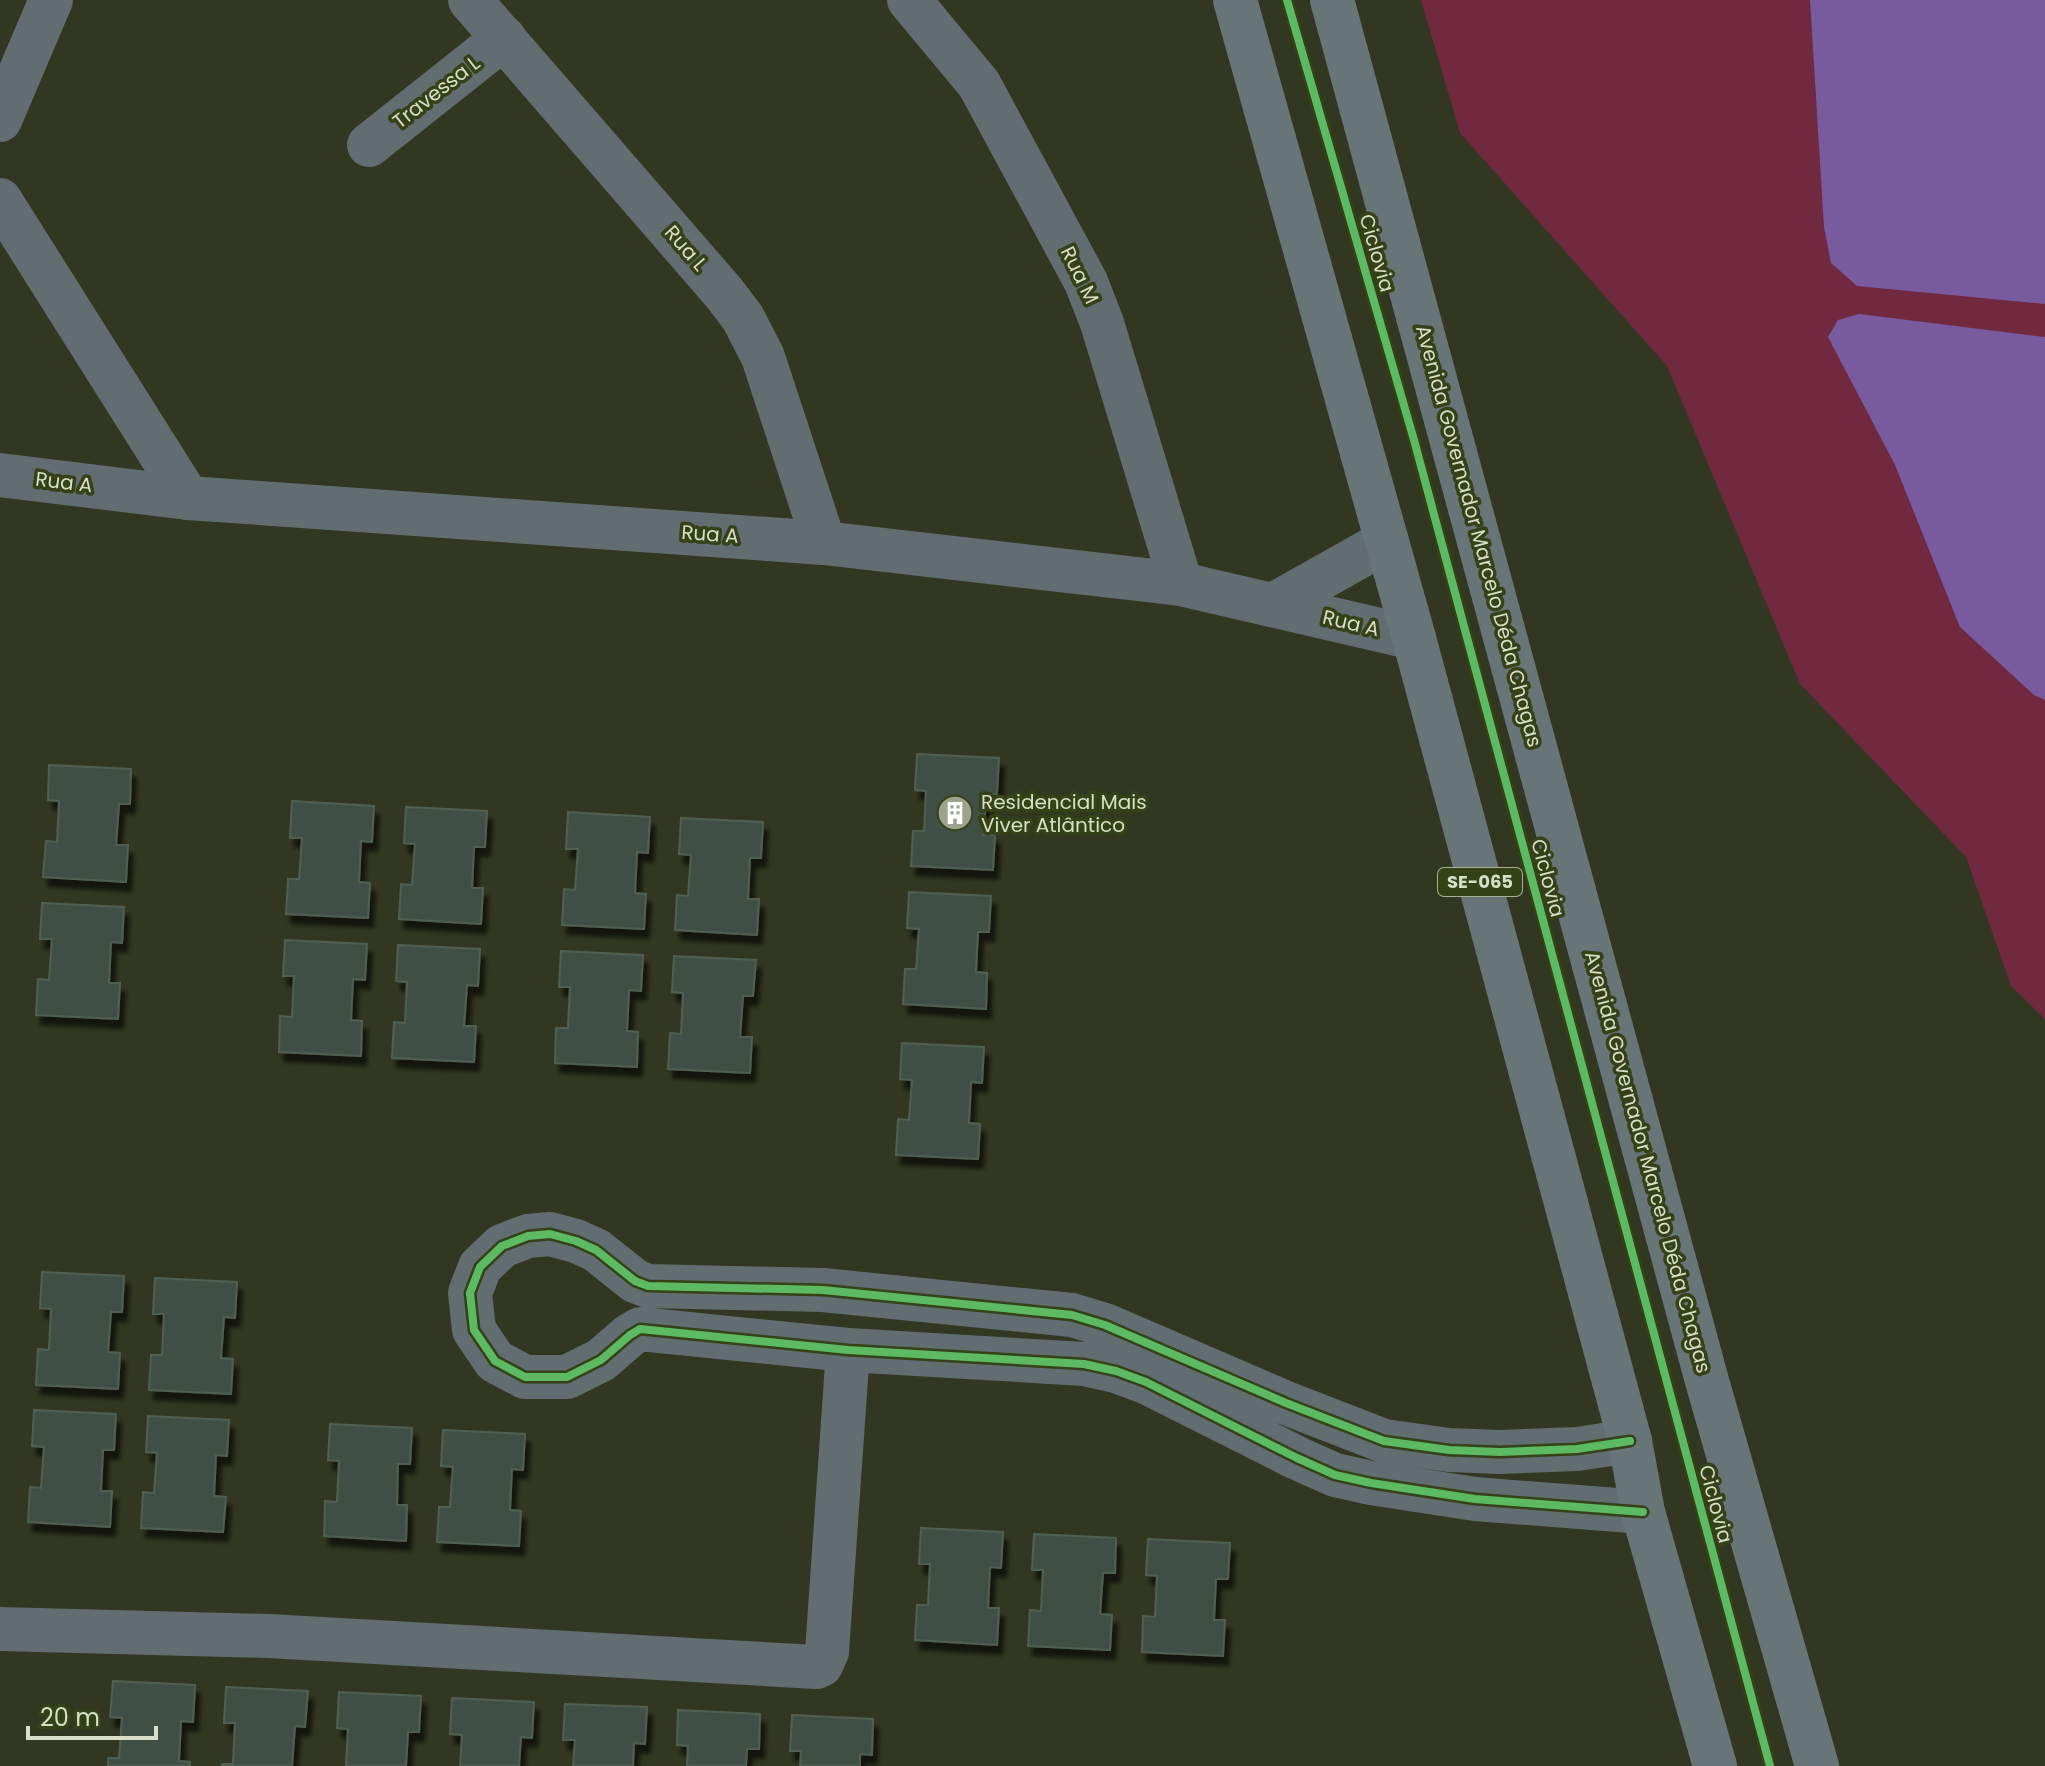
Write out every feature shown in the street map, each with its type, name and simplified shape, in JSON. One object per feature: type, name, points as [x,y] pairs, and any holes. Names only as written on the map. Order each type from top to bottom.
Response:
[{"type":"main road","name":"SE-065","points":[[1235,0],[1414,638],[1630,1441],[1643,1512],[1715,1766]]},
{"type":"main road","name":"Avenida Governador Marcelo Déda Chagas","points":[[1332,0],[1707,1381],[1817,1766]]},
{"type":"street","points":[[0,120],[51,0]]},
{"type":"street","name":"Rua L","points":[[470,0],[743,318],[763,357],[824,543]]},
{"type":"street","name":"Rua M","points":[[909,0],[979,84],[1086,282],[1102,323],[1181,584]]},
{"type":"street","name":"Travessa L","points":[[369,145],[504,38]]},
{"type":"street","points":[[0,200],[188,498]]},
{"type":"street","name":"Rua A","points":[[0,475],[188,498],[824,543],[1181,584],[1414,638]]},
{"type":"street","points":[[1273,605],[1387,541]]},
{"type":"street","points":[[1630,1441],[1577,1449],[1500,1452],[1449,1450],[1384,1441],[1286,1403],[1105,1325],[1072,1315],[823,1290],[648,1286],[635,1281],[596,1250],[550,1234],[528,1236],[502,1246],[480,1267],[470,1293],[474,1330],[495,1361],[525,1377],[567,1377],[601,1360],[640,1329],[848,1350],[1084,1364],[1146,1382],[1335,1475],[1475,1499],[1643,1512]]},
{"type":"street","points":[[0,1629],[269,1636],[816,1667],[821,1665],[827,1652],[848,1350]]},
{"type":"shaded area","points":[[1421,0],[2045,0],[2045,1019],[2011,986],[1966,857],[1800,684],[1667,366],[1460,133]]},
{"type":"shaded area","points":[[1810,0],[2045,0],[2045,304],[1857,286],[1831,263],[1824,227]]},
{"type":"shaded area","points":[[1859,314],[2045,337],[2045,700],[2034,695],[1960,627],[1895,465],[1828,337],[1838,320]]},
{"type":"building","name":"Residencial Mais Viver Atlântico","points":[[917,754],[999,758],[997,794],[986,794],[984,835],[995,835],[993,870],[911,866],[913,831],[924,831],[926,791],[915,790]]},
{"type":"building","points":[[49,765],[131,769],[130,804],[119,804],[116,845],[128,845],[126,882],[43,877],[46,841],[57,842],[59,801],[48,800]]},
{"type":"building","points":[[292,801],[374,806],[372,842],[361,841],[359,882],[370,883],[368,918],[286,914],[288,879],[299,879],[302,838],[290,838]]},
{"type":"building","points":[[406,807],[487,811],[485,847],[474,847],[472,888],[483,888],[481,924],[399,919],[401,884],[412,885],[415,844],[404,843]]},
{"type":"building","points":[[568,812],[650,817],[648,853],[637,852],[635,893],[646,894],[644,929],[562,925],[564,889],[575,890],[578,849],[566,849]]},
{"type":"building","points":[[681,818],[763,822],[761,858],[750,858],[748,899],[759,899],[757,935],[675,930],[677,895],[688,896],[691,855],[679,854]]},
{"type":"building","points":[[909,892],[991,896],[989,932],[978,932],[976,972],[987,973],[986,1009],[903,1004],[905,969],[916,969],[919,929],[907,928]]},
{"type":"building","points":[[42,903],[124,907],[122,943],[111,942],[109,983],[120,983],[118,1019],[36,1015],[38,979],[49,980],[52,939],[40,939]]},
{"type":"building","points":[[285,940],[367,944],[365,980],[353,979],[351,1020],[362,1021],[361,1056],[279,1052],[280,1016],[292,1017],[294,976],[283,976]]},
{"type":"building","points":[[398,945],[480,949],[478,986],[467,985],[464,1026],[476,1026],[474,1062],[392,1058],[394,1022],[405,1023],[407,982],[396,981]]},
{"type":"building","points":[[561,951],[643,955],[641,991],[629,990],[627,1031],[638,1032],[637,1067],[555,1063],[556,1028],[568,1028],[570,987],[559,987]]},
{"type":"building","points":[[674,956],[756,960],[753,996],[743,996],[740,1037],[752,1037],[750,1073],[668,1069],[670,1033],[681,1034],[683,993],[672,992]]},
{"type":"building","points":[[902,1043],[984,1047],[982,1083],[971,1082],[969,1123],[980,1124],[978,1159],[896,1155],[898,1119],[909,1120],[912,1080],[900,1079]]},
{"type":"building","points":[[42,1272],[124,1276],[122,1312],[111,1312],[108,1352],[120,1353],[118,1389],[36,1385],[38,1349],[49,1350],[51,1309],[40,1308]]},
{"type":"building","points":[[155,1278],[237,1282],[235,1318],[224,1317],[221,1358],[233,1359],[231,1394],[149,1390],[151,1355],[162,1355],[164,1314],[153,1314]]},
{"type":"building","points":[[34,1410],[116,1414],[114,1450],[103,1450],[101,1491],[112,1491],[110,1527],[28,1522],[30,1487],[41,1488],[44,1447],[32,1446]]},
{"type":"building","points":[[148,1416],[229,1420],[227,1456],[216,1455],[214,1496],[226,1497],[223,1532],[141,1528],[143,1492],[154,1493],[157,1453],[146,1452]]},
{"type":"building","points":[[330,1424],[412,1428],[410,1464],[398,1464],[397,1505],[407,1505],[406,1541],[324,1536],[325,1501],[337,1502],[339,1461],[328,1460]]},
{"type":"building","points":[[443,1430],[525,1434],[523,1470],[512,1469],[510,1510],[521,1511],[519,1546],[437,1542],[439,1507],[450,1507],[453,1467],[441,1466]]},
{"type":"building","points":[[921,1528],[1003,1532],[1001,1568],[990,1567],[988,1608],[999,1608],[997,1645],[915,1640],[917,1605],[928,1605],[930,1564],[919,1564]]},
{"type":"building","points":[[1034,1534],[1116,1538],[1115,1573],[1103,1573],[1100,1614],[1112,1615],[1110,1650],[1028,1646],[1030,1610],[1041,1611],[1043,1570],[1032,1570]]},
{"type":"building","points":[[1148,1539],[1230,1543],[1228,1579],[1216,1579],[1214,1620],[1225,1620],[1223,1656],[1142,1652],[1143,1616],[1155,1617],[1157,1576],[1146,1575]]},
{"type":"building","points":[[113,1681],[195,1685],[193,1722],[181,1721],[179,1761],[190,1762],[190,1766],[108,1766],[108,1758],[119,1758],[122,1718],[110,1717]]},
{"type":"building","points":[[226,1687],[308,1691],[305,1727],[295,1726],[292,1766],[222,1766],[233,1764],[235,1723],[224,1723]]},
{"type":"building","points":[[339,1692],[421,1696],[419,1732],[408,1732],[406,1766],[346,1766],[348,1729],[337,1728]]},
{"type":"building","points":[[452,1698],[534,1702],[532,1738],[521,1737],[519,1766],[460,1766],[462,1735],[450,1734]]},
{"type":"building","points":[[565,1704],[647,1707],[645,1744],[634,1743],[633,1766],[573,1766],[575,1740],[563,1740]]},
{"type":"building","points":[[678,1710],[760,1714],[759,1749],[747,1749],[746,1766],[687,1766],[688,1746],[677,1745]]},
{"type":"building","points":[[792,1715],[873,1719],[872,1755],[860,1754],[860,1766],[800,1766],[801,1751],[790,1751]]},
{"type":"cycle path","name":"Ciclovia","points":[[1287,0],[1414,440],[1770,1766]]},
{"type":"cycle path","points":[[1630,1441],[1577,1449],[1500,1452],[1449,1450],[1384,1441],[1286,1403],[1105,1325],[1072,1315],[823,1290],[648,1286],[635,1281],[596,1250],[550,1234],[528,1236],[502,1246],[480,1267],[470,1293],[474,1330],[495,1361],[525,1377],[567,1377],[601,1360],[640,1329],[848,1350],[1084,1364],[1146,1382],[1335,1475],[1475,1499],[1643,1512]]},
{"type":"place","name":"Residencial Mais Viver Atlântico","points":[[955,813]]}]
